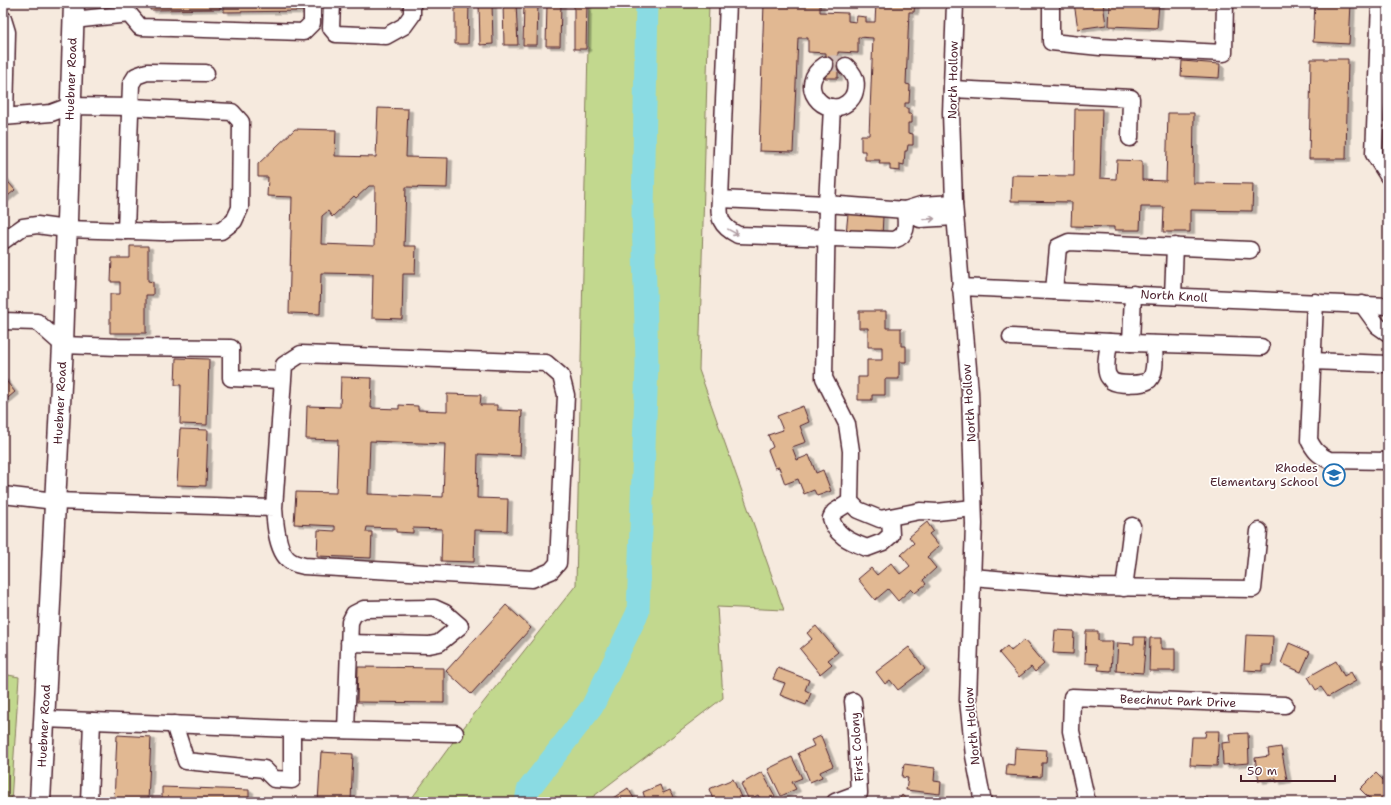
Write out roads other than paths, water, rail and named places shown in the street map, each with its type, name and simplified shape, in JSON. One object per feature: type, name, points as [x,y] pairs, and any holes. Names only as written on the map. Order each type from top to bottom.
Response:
[{"type":"main road","name":"Huebner Road","points":[[40,802],[63,345],[73,12]]},
{"type":"street","points":[[73,12],[129,8],[140,27],[303,32],[312,23],[312,3]]},
{"type":"street","points":[[332,3],[331,28],[336,34],[386,36],[404,26],[412,15],[412,3]]},
{"type":"street","points":[[728,3],[720,199],[718,214],[722,223],[730,231],[738,235],[894,240],[906,232],[905,210]]},
{"type":"street","name":"North Hollow","points":[[955,3],[951,113],[954,210],[970,392],[973,508],[968,700],[974,756],[983,802]]},
{"type":"street","points":[[1051,3],[1051,42],[1100,47],[1224,53],[1225,3]]},
{"type":"street","points":[[1380,3],[1374,154],[1388,176]]},
{"type":"street","points":[[3,19],[7,32],[4,117],[51,113],[70,106],[131,107],[232,112],[241,122],[240,208],[234,221],[221,231],[126,231],[66,229],[37,225],[23,227],[3,241]]},
{"type":"street","points":[[824,65],[814,74],[812,88],[814,95],[823,105],[832,107],[845,105],[851,100],[855,93],[855,78],[846,66]]},
{"type":"street","points":[[126,231],[131,84],[136,76],[146,72],[206,73]]},
{"type":"street","points":[[952,89],[1131,98],[1130,138]]},
{"type":"street","points":[[832,107],[826,237],[824,378],[848,424],[851,451],[850,502],[858,510],[880,519],[920,511],[937,512],[973,508]]},
{"type":"street","points":[[720,199],[827,204],[905,210],[921,205],[954,210]]},
{"type":"street","points":[[1054,291],[1058,247],[1069,242],[1250,250]]},
{"type":"street","points":[[1173,296],[1175,246]]},
{"type":"street","name":"North Knoll","points":[[960,287],[1388,306]]},
{"type":"street","points":[[1131,343],[1133,294]]},
{"type":"street","points":[[1315,302],[1309,440],[1314,450],[1329,460],[1388,461]]},
{"type":"street","points":[[1362,304],[1378,326],[1388,333]]},
{"type":"street","points":[[3,321],[37,322],[63,345],[231,348],[231,378],[282,380]]},
{"type":"street","points":[[1011,337],[1154,344],[1261,347]]},
{"type":"street","points":[[1109,342],[1106,371],[1112,381],[1142,384],[1148,381],[1152,375],[1154,367],[1154,344]]},
{"type":"street","points":[[301,354],[546,363],[561,376],[566,395],[558,563],[551,571],[532,579],[304,566],[290,562],[282,551],[276,536],[274,508],[284,365],[301,354]]},
{"type":"street","points":[[1312,361],[1388,364]]},
{"type":"street","points":[[3,495],[56,501],[274,508]]},
{"type":"street","points":[[850,502],[834,512],[831,518],[833,525],[845,539],[867,548],[883,542],[891,535],[890,517]]},
{"type":"street","points":[[1124,588],[1132,526]]},
{"type":"street","points":[[972,577],[1093,587],[1253,589],[1259,531]]},
{"type":"street","points":[[346,730],[349,643],[350,622],[354,614],[364,609],[434,608],[445,613],[460,626],[439,643],[429,645],[349,643]]},
{"type":"street","name":"Beechnut Park Drive","points":[[1088,802],[1071,731],[1072,696],[1285,705]]},
{"type":"street","name":"First Colony","points":[[835,802],[859,793],[853,701]]},
{"type":"street","points":[[44,719],[292,729],[455,733]]},
{"type":"street","points":[[89,802],[92,721]]},
{"type":"street","points":[[174,724],[186,761],[264,769],[274,779],[292,780],[292,729]]},
{"type":"waterway","points":[[526,802],[528,790],[592,707],[638,612],[647,364],[643,212],[647,3]]},
{"type":"tunnel","points":[[825,65],[836,63],[846,66]]},
{"type":"place","name":"Rhodes Elementary School","points":[[1334,475]]}]
